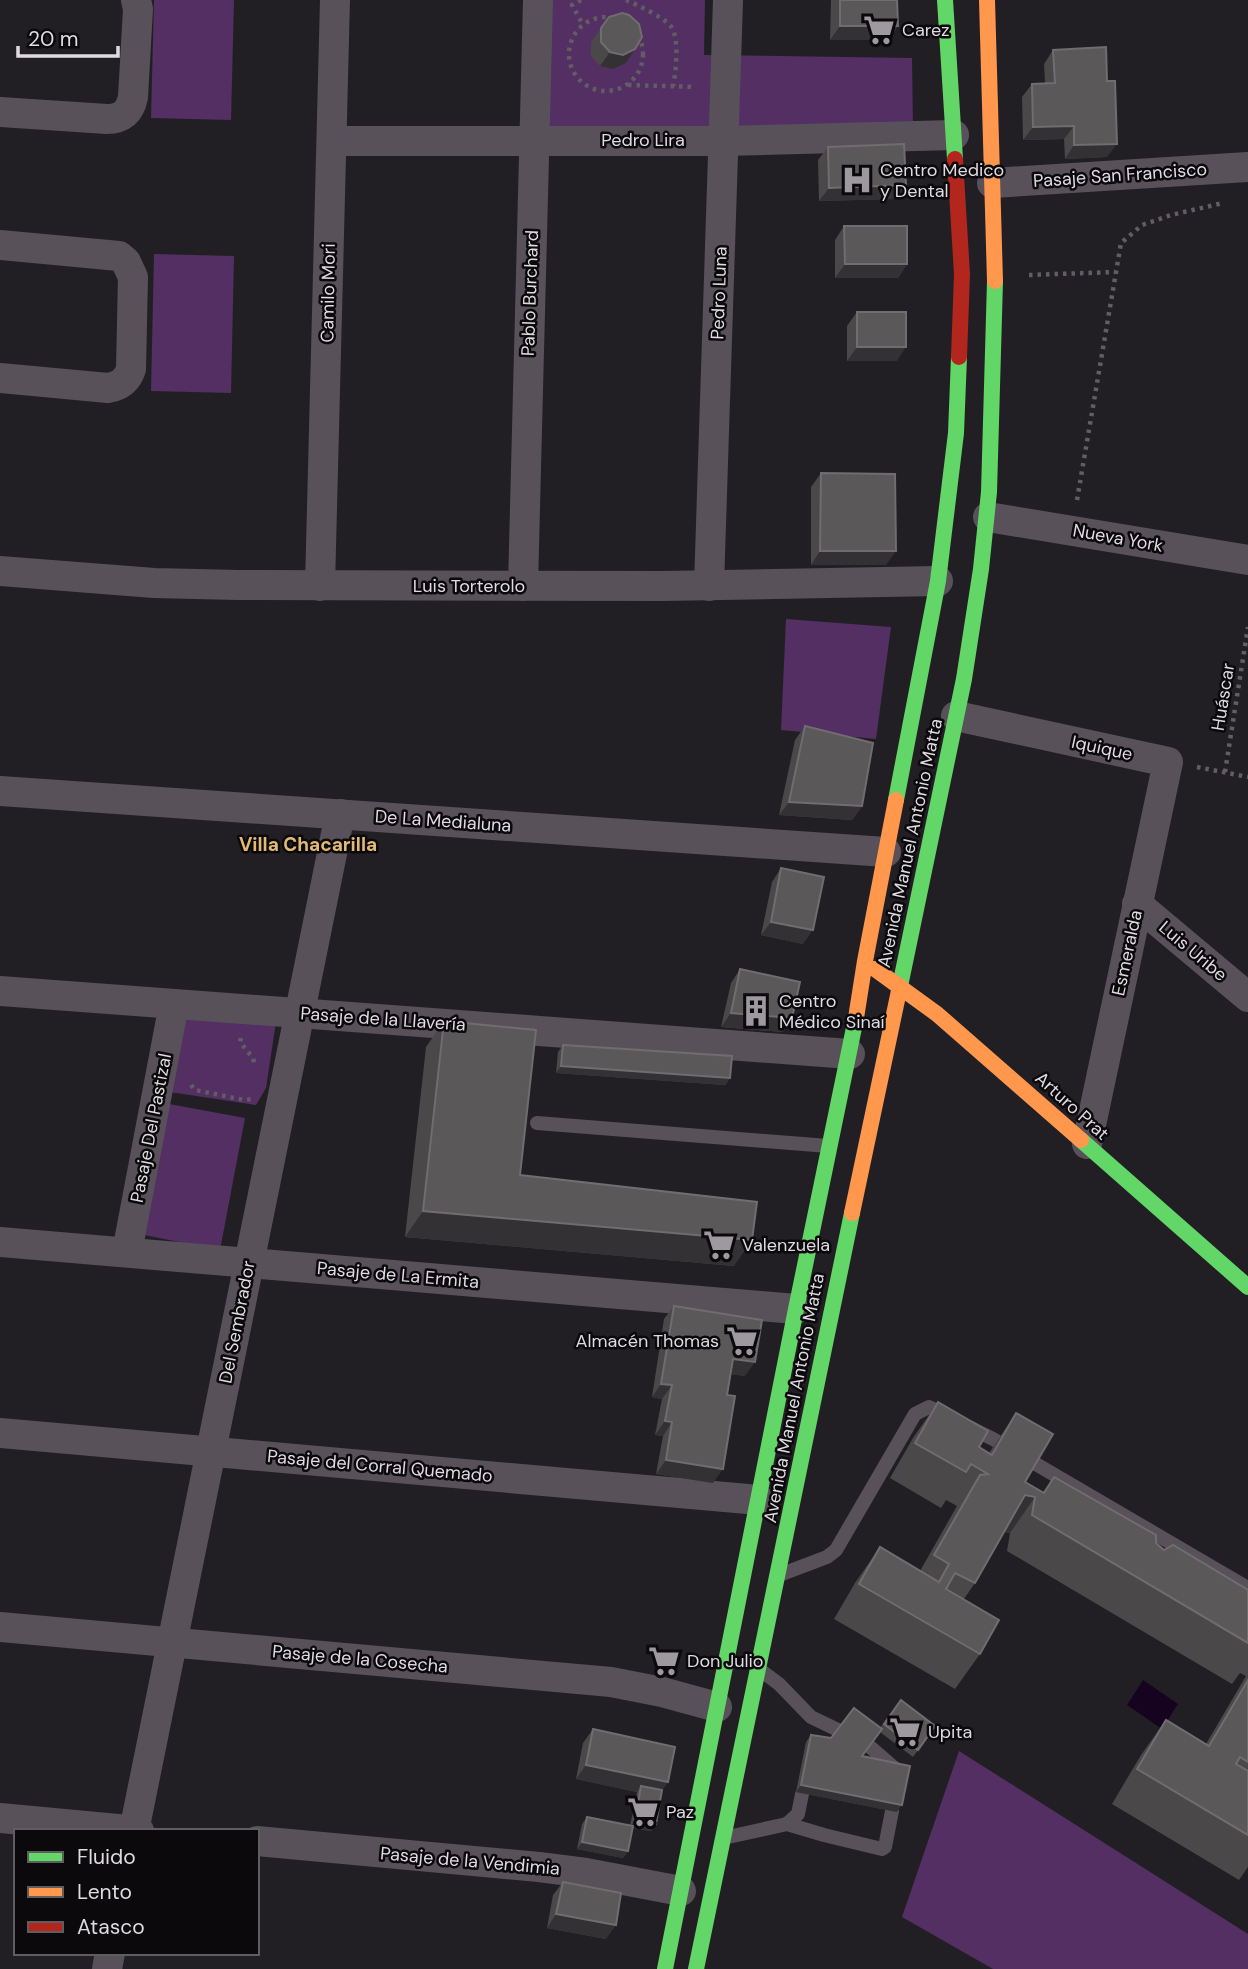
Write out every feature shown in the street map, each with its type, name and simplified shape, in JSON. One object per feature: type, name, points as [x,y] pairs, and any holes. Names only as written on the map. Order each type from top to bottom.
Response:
[{"type":"main road","name":"Avenida Manuel Antonio Matta","points":[[665,1969],[796,1309],[850,1055],[865,961],[938,582],[956,433],[962,274],[945,0]]},
{"type":"main road","name":"Avenida Manuel Antonio Matta","points":[[696,1969],[832,1302],[964,679],[988,517],[993,426],[994,276],[987,0]]},
{"type":"main road","name":"Arturo Prat","points":[[865,961],[937,1014],[1248,1287]]},
{"type":"street","points":[[0,112],[107,119],[117,119],[125,114],[131,107],[133,97],[138,9],[136,0]]},
{"type":"street","name":"Camilo Mori","points":[[320,586],[335,0]]},
{"type":"street","name":"Pablo Burchard","points":[[523,586],[538,0]]},
{"type":"street","name":"Pedro Luna","points":[[709,586],[728,0]]},
{"type":"street","name":"Pedro Lira","points":[[332,141],[724,141],[954,135]]},
{"type":"street","name":"Pasaje San Francisco","points":[[992,183],[1248,167]]},
{"type":"street","points":[[0,245],[118,256],[126,261],[133,277],[131,369],[124,381],[108,388],[0,379]]},
{"type":"street","name":"Nueva York","points":[[988,517],[1248,560]]},
{"type":"street","name":"Luis Torterolo","points":[[0,571],[154,583],[320,586],[709,586],[938,582]]},
{"type":"street","name":"Iquique","points":[[956,716],[1168,762]]},
{"type":"street","name":"Esmeralda","points":[[1087,1144],[1168,762]]},
{"type":"street","name":"De La Medialuna","points":[[0,791],[887,852]]},
{"type":"street","name":"Del Sembrador","points":[[136,1829],[340,814]]},
{"type":"street","name":"Luis Uribe","points":[[1137,904],[1248,997]]},
{"type":"street","name":"Pasaje de la Llavería","points":[[0,991],[850,1055]]},
{"type":"street","name":"Pasaje Del Pastizal","points":[[127,1252],[174,1004]]},
{"type":"street","name":"Pasaje de La Ermita","points":[[0,1241],[796,1309]]},
{"type":"street","name":"Pasaje del Corral Quemado","points":[[0,1433],[759,1500]]},
{"type":"street","name":"Pasaje de la Cosecha","points":[[0,1627],[611,1682],[717,1707]]},
{"type":"street","points":[[0,1818],[115,1829]]},
{"type":"street","name":"Pasaje de la Vendimia","points":[[259,1841],[586,1872],[681,1891]]},
{"type":"lane","points":[[537,1123],[830,1147]]},
{"type":"lane","points":[[778,1576],[827,1557],[836,1550],[915,1414],[929,1407],[993,1439],[1248,1588]]},
{"type":"lane","points":[[759,1669],[779,1684],[811,1717],[838,1730]]},
{"type":"lane","points":[[811,1717],[814,1732]]},
{"type":"lane","points":[[869,1746],[899,1772]]},
{"type":"lane","points":[[787,1824],[798,1814],[802,1794]]},
{"type":"lane","points":[[723,1838],[787,1824],[881,1849],[885,1847],[892,1811]]},
{"type":"path","points":[[581,0],[572,5],[583,25]]},
{"type":"path","points":[[626,0],[669,24],[674,32],[676,69],[673,86]]},
{"type":"path","points":[[614,17],[635,30],[641,40],[642,65],[627,85],[617,90],[594,89],[583,83],[575,74],[569,63],[572,38],[589,20],[614,17]]},
{"type":"path","points":[[627,85],[726,87]]},
{"type":"path","points":[[1072,530],[1121,243],[1142,225],[1234,200]]},
{"type":"path","points":[[994,276],[1115,272]]},
{"type":"path","name":"Huáscar","points":[[1225,772],[1248,627]]},
{"type":"path","points":[[1168,762],[1248,777]]},
{"type":"path","points":[[244,1009],[240,1042],[253,1058],[255,1072]]},
{"type":"path","points":[[189,1082],[195,1090],[208,1093],[244,1100],[260,1098],[282,1102]]},
{"type":"shaded area","points":[[154,0],[234,0],[231,120],[151,118]]},
{"type":"shaded area","points":[[546,0],[705,0],[704,55],[912,58],[913,127],[544,133]]},
{"type":"shaded area","points":[[154,254],[234,256],[231,393],[151,391]]},
{"type":"shaded area","points":[[786,619],[891,627],[876,739],[781,730]]},
{"type":"shaded area","points":[[176,1007],[276,1022],[266,1088],[256,1105],[163,1091]]},
{"type":"shaded area","points":[[169,1104],[245,1118],[220,1250],[144,1235]]},
{"type":"shaded area","points":[[1143,1680],[1178,1704],[1162,1729],[1127,1705]]},
{"type":"shaded area","points":[[959,1751],[1248,1934],[1248,1969],[993,1969],[902,1917]]},
{"type":"building","points":[[840,0],[897,0],[898,26],[840,26]]},
{"type":"building","points":[[622,13],[629,15],[639,24],[642,37],[635,49],[623,55],[610,52],[601,42],[601,28],[609,17]]},
{"type":"building","points":[[1106,47],[1107,81],[1115,81],[1117,144],[1074,145],[1074,126],[1033,127],[1032,84],[1055,83],[1053,50]]},
{"type":"building","points":[[904,144],[906,185],[829,188],[828,147]]},
{"type":"building","points":[[844,226],[907,226],[907,264],[845,264]]},
{"type":"building","points":[[857,312],[906,312],[906,347],[857,347]]},
{"type":"building","points":[[821,473],[895,474],[896,551],[820,551]]},
{"type":"building","points":[[805,726],[873,743],[862,806],[789,802]]},
{"type":"building","points":[[781,868],[824,877],[813,930],[771,922]]},
{"type":"building","points":[[740,969],[800,982],[792,1018],[731,1013]]},
{"type":"building","points":[[444,1021],[536,1030],[520,1175],[757,1202],[752,1240],[423,1211]]},
{"type":"building","points":[[563,1045],[732,1056],[730,1078],[561,1066]]},
{"type":"building","points":[[674,1306],[762,1320],[755,1362],[733,1359],[727,1395],[735,1396],[723,1469],[666,1460],[672,1422],[665,1421],[672,1385],[661,1384]]},
{"type":"building","points":[[938,1402],[988,1431],[979,1447],[992,1455],[1016,1413],[1053,1434],[1025,1482],[1044,1493],[1054,1477],[1156,1535],[1156,1543],[1164,1550],[1173,1545],[1248,1590],[1248,1643],[1032,1515],[1035,1497],[1025,1495],[975,1583],[955,1573],[946,1589],[999,1620],[980,1654],[859,1584],[880,1547],[939,1582],[949,1564],[934,1555],[980,1475],[988,1474],[971,1464],[966,1472],[915,1443]]},
{"type":"building","points":[[1248,1680],[1248,1762],[1240,1757],[1236,1764],[1248,1771],[1248,1835],[1137,1769],[1166,1720],[1209,1746]]},
{"type":"building","name":"Upita","points":[[901,1700],[935,1726],[918,1750],[884,1724]]},
{"type":"building","points":[[854,1708],[882,1729],[862,1756],[910,1766],[902,1805],[801,1785],[811,1735],[831,1738]]},
{"type":"building","points":[[593,1729],[675,1747],[668,1782],[586,1765]]},
{"type":"building","name":"Paz","points":[[641,1786],[662,1790],[656,1824],[635,1820]]},
{"type":"building","points":[[587,1817],[633,1826],[628,1851],[582,1842]]},
{"type":"building","points":[[563,1882],[621,1893],[616,1925],[556,1914]]},
{"type":"traffic: fast","points":[[945,0],[955,159]]},
{"type":"traffic: fast","points":[[900,986],[964,679],[981,569],[989,492],[995,281]]},
{"type":"traffic: fast","points":[[896,800],[938,581],[956,433],[959,357]]},
{"type":"traffic: fast","points":[[665,1969],[856,1018]]},
{"type":"traffic: fast","points":[[1081,1140],[1248,1287]]},
{"type":"traffic: fast","points":[[696,1969],[852,1213]]},
{"type":"traffic: slow","points":[[987,0],[995,281]]},
{"type":"traffic: slow","points":[[856,1018],[896,800]]},
{"type":"traffic: slow","points":[[875,969],[937,1014],[1081,1140]]},
{"type":"traffic: slow","points":[[852,1213],[900,986]]},
{"type":"traffic: jam","points":[[955,159],[962,274],[959,357]]},
{"type":"place","name":"Carez","points":[[879,30]]},
{"type":"place","name":"Centro Medico y Dental","points":[[857,180]]},
{"type":"place","name":"Centro Médico Sinaí","points":[[756,1011]]},
{"type":"place","name":"Valenzuela","points":[[719,1245]]},
{"type":"place","name":"Almacén Thomas","points":[[742,1341]]},
{"type":"place","name":"Don Julio","points":[[664,1661]]},
{"type":"place","name":"Upita","points":[[905,1732]]},
{"type":"place","name":"Paz","points":[[643,1812]]},
{"type":"district","name":"Villa Chacarilla","points":[[308,844]]}]
